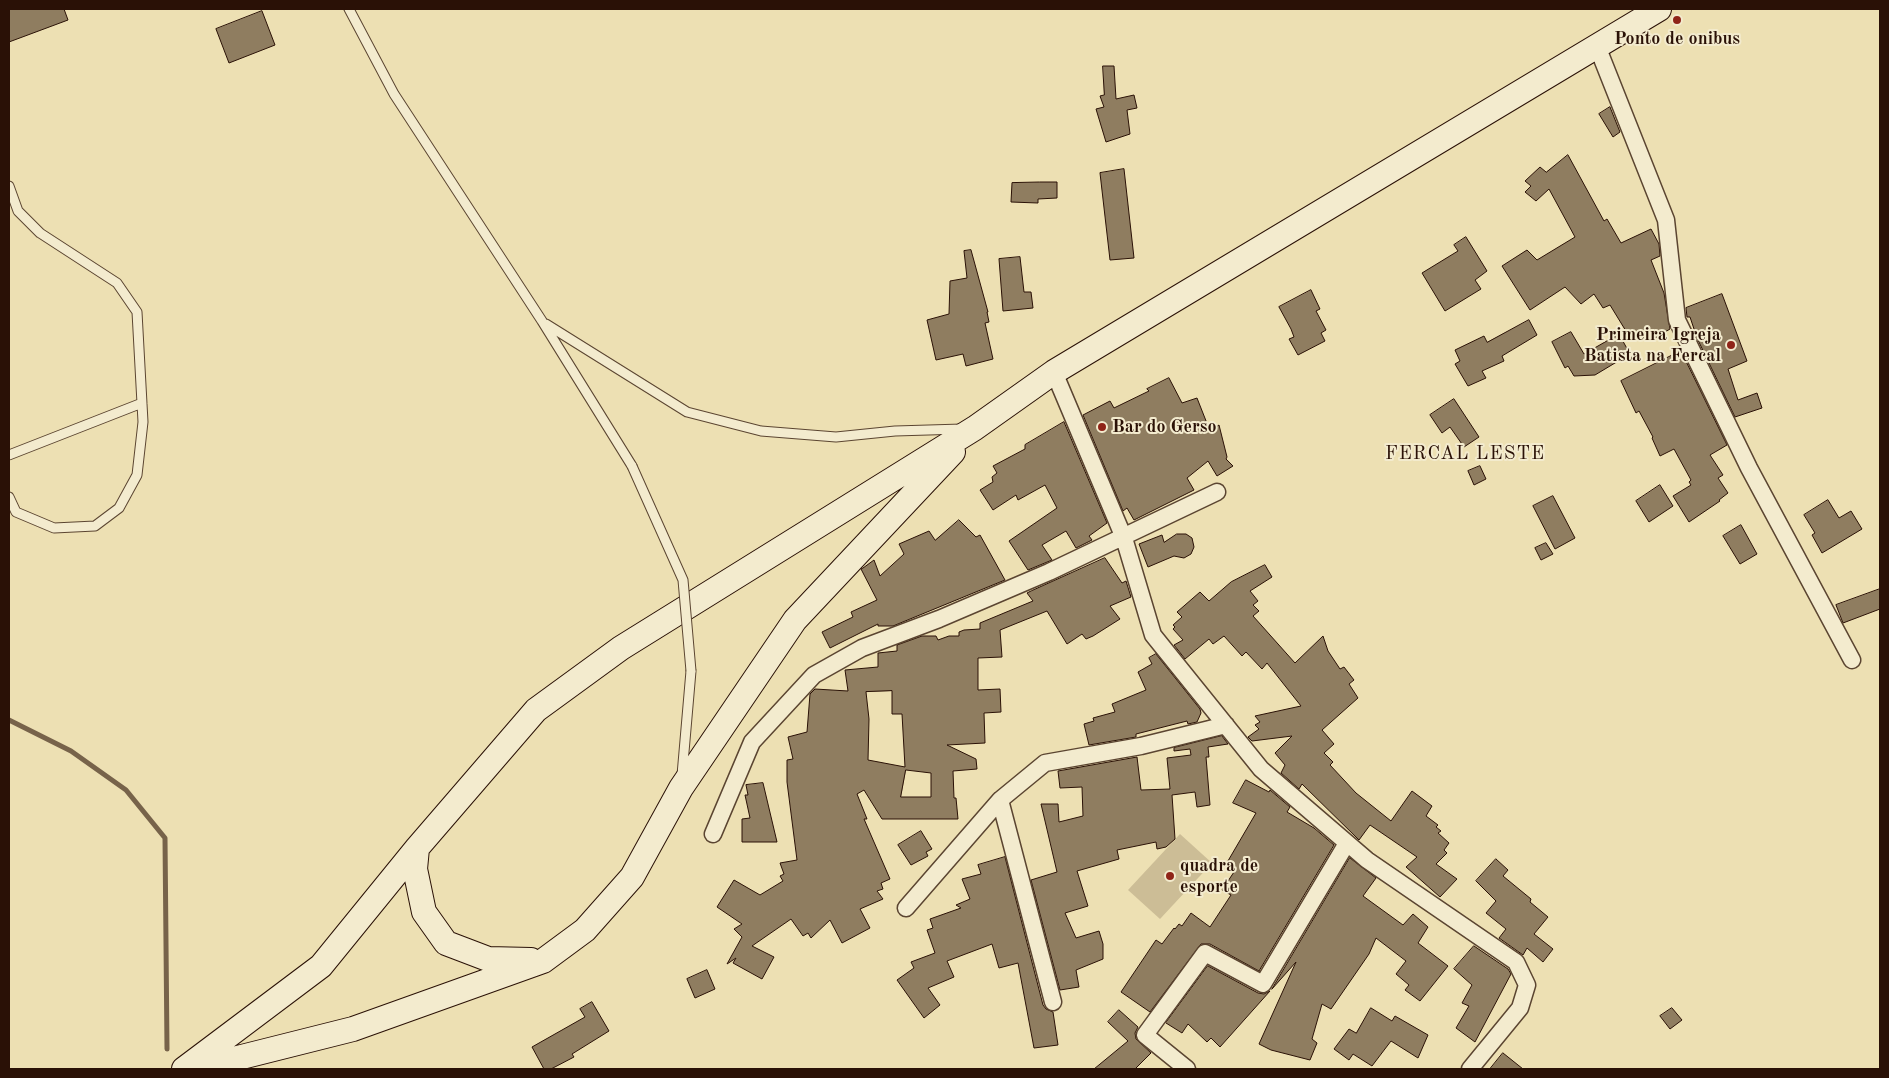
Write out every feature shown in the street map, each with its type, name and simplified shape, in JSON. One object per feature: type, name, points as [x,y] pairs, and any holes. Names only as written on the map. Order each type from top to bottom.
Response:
[{"type":"main road","points":[[184,1069],[321,966],[417,848],[536,710],[621,648],[975,428],[1054,372],[1659,9]]},
{"type":"main road","points":[[194,1069],[354,1029],[544,961],[585,930],[632,877],[681,788],[795,620],[975,428]]},
{"type":"main road","points":[[417,848],[415,868],[424,912],[446,942],[488,958],[544,961]]},
{"type":"street","points":[[1597,46],[1666,220],[1677,320],[1749,468],[1852,660]]},
{"type":"street","points":[[1054,372],[1124,538],[1152,636],[1261,769],[1367,860],[1516,962],[1527,985],[1520,1008],[1470,1069]]},
{"type":"street","points":[[713,834],[752,742],[814,675],[862,648],[939,619],[1124,538],[1217,492]]},
{"type":"street","points":[[906,908],[1000,800],[1046,763],[1141,746],[1226,726]]},
{"type":"street","points":[[1000,800],[1053,1002]]},
{"type":"street","points":[[1188,1069],[1145,1034],[1205,953],[1263,984],[1347,844]]},
{"type":"lane","points":[[349,9],[394,94],[542,321],[632,466],[683,580],[691,671],[681,788]]},
{"type":"lane","points":[[9,186],[18,211],[40,233],[117,282],[137,312],[143,422],[137,475],[119,508],[95,526],[54,528],[16,512],[9,497]]},
{"type":"lane","points":[[542,321],[687,412],[761,431],[836,436],[895,430],[975,428]]},
{"type":"lane","points":[[9,455],[142,403]]},
{"type":"shaded area","name":"quadra de esporte","points":[[1180,834],[1212,863],[1160,919],[1128,890]]},
{"type":"building","points":[[9,9],[64,9],[68,20],[9,42]]},
{"type":"building","points":[[262,11],[275,45],[229,63],[216,29]]},
{"type":"building","points":[[1103,66],[1114,66],[1116,99],[1134,95],[1137,108],[1127,110],[1130,134],[1106,142],[1096,109],[1104,107],[1100,96],[1104,95]]},
{"type":"building","points":[[1610,107],[1620,132],[1613,137],[1599,114]]},
{"type":"building","points":[[1568,155],[1604,221],[1607,219],[1621,243],[1651,229],[1659,244],[1660,256],[1651,260],[1664,293],[1670,329],[1652,340],[1629,336],[1610,305],[1603,308],[1594,294],[1581,304],[1565,287],[1530,310],[1502,266],[1527,250],[1537,260],[1575,237],[1549,189],[1536,201],[1525,192],[1531,186],[1525,181],[1540,167],[1546,172]]},
{"type":"building","points":[[1124,169],[1134,258],[1110,260],[1100,173]]},
{"type":"building","points":[[1057,182],[1057,198],[1038,199],[1038,203],[1011,202],[1012,183]]},
{"type":"building","points":[[1466,237],[1487,271],[1475,280],[1481,289],[1445,311],[1422,273],[1458,251],[1454,245]]},
{"type":"building","points":[[971,250],[988,312],[989,322],[985,323],[993,359],[966,366],[963,354],[936,360],[927,320],[949,314],[950,281],[967,278],[964,251]]},
{"type":"building","points":[[1020,257],[1024,292],[1031,292],[1033,308],[1003,311],[999,259]]},
{"type":"building","points":[[1311,290],[1320,309],[1316,311],[1326,330],[1321,333],[1325,341],[1298,355],[1289,339],[1294,337],[1291,329],[1279,307]]},
{"type":"building","points":[[1722,294],[1747,361],[1728,369],[1738,400],[1757,393],[1762,408],[1735,417],[1697,338],[1690,317],[1687,317],[1686,308]]},
{"type":"building","points":[[1529,320],[1537,335],[1502,356],[1504,361],[1482,371],[1486,378],[1468,386],[1455,364],[1460,361],[1455,350],[1484,336],[1487,342]]},
{"type":"building","points":[[1571,332],[1584,354],[1619,334],[1630,354],[1595,375],[1574,376],[1568,366],[1565,368],[1552,342]]},
{"type":"building","points":[[1681,351],[1727,445],[1710,455],[1723,475],[1718,478],[1728,493],[1720,501],[1689,522],[1673,496],[1691,485],[1689,482],[1691,480],[1674,449],[1660,456],[1653,437],[1639,411],[1636,413],[1621,381]]},
{"type":"building","points":[[1169,378],[1182,403],[1197,398],[1210,431],[1219,425],[1226,459],[1233,466],[1217,476],[1208,461],[1187,478],[1194,490],[1134,520],[1127,508],[1123,511],[1083,415],[1110,401],[1114,408],[1149,391],[1147,389]]},
{"type":"building","points":[[1454,399],[1479,437],[1464,447],[1450,427],[1442,433],[1430,415]]},
{"type":"building","points":[[1064,422],[1107,523],[1089,536],[1092,540],[1076,548],[1066,531],[1042,545],[1052,560],[1028,570],[1009,541],[1057,508],[1045,485],[1018,500],[1016,495],[993,510],[980,490],[993,482],[992,477],[997,473],[993,466],[1025,449],[1025,445]]},
{"type":"building","points":[[1480,466],[1486,479],[1474,485],[1468,471]]},
{"type":"building","points":[[1660,485],[1673,506],[1649,522],[1636,501]]},
{"type":"building","points":[[1553,496],[1575,538],[1555,549],[1533,506]]},
{"type":"building","points":[[1828,500],[1839,518],[1851,511],[1862,529],[1822,553],[1812,535],[1815,533],[1804,515]]},
{"type":"building","points":[[959,520],[976,537],[980,535],[1005,580],[893,626],[878,626],[878,624],[830,648],[822,632],[853,617],[851,612],[877,600],[861,569],[874,560],[880,576],[904,554],[899,544],[929,531],[935,540]]},
{"type":"building","points":[[1741,525],[1757,554],[1740,564],[1723,536]]},
{"type":"building","points":[[1177,534],[1186,534],[1192,538],[1194,547],[1191,554],[1184,558],[1174,556],[1148,567],[1139,544],[1162,535],[1164,542]]},
{"type":"building","points":[[1546,543],[1553,554],[1541,560],[1535,548]]},
{"type":"building","points":[[1105,558],[1122,583],[1126,581],[1131,597],[1110,606],[1120,619],[1093,636],[1086,639],[1082,634],[1067,644],[1047,611],[1000,630],[1002,657],[978,658],[978,690],[1000,689],[1001,712],[984,713],[985,743],[947,745],[976,759],[977,769],[953,771],[954,798],[956,798],[958,819],[882,819],[864,790],[857,794],[867,819],[864,819],[890,879],[881,883],[883,889],[877,891],[883,899],[860,909],[870,928],[842,943],[830,920],[811,938],[808,933],[803,936],[791,919],[752,946],[774,957],[762,979],[733,963],[736,958],[727,964],[742,937],[734,929],[742,924],[717,907],[734,880],[760,895],[783,881],[780,876],[784,874],[780,863],[797,860],[787,782],[787,760],[793,759],[788,737],[807,732],[810,694],[815,689],[848,691],[845,670],[878,667],[878,653],[897,651],[897,645],[922,636],[936,636],[938,640],[949,636],[959,636],[959,632],[964,630],[980,629],[980,623],[1033,601],[1027,593]],"holes":[[[892,691],[892,714],[902,714],[905,767],[868,760],[869,719],[866,692]],[[906,770],[931,773],[931,797],[901,797]]]},
{"type":"building","points":[[1265,565],[1272,577],[1250,591],[1258,601],[1253,605],[1259,611],[1253,616],[1295,663],[1323,636],[1328,651],[1340,669],[1344,667],[1354,680],[1349,684],[1358,698],[1322,730],[1334,744],[1324,753],[1333,762],[1330,765],[1356,793],[1391,821],[1412,791],[1432,806],[1426,816],[1438,825],[1436,827],[1441,831],[1438,833],[1449,843],[1444,850],[1447,853],[1436,864],[1457,879],[1440,897],[1406,867],[1417,857],[1370,825],[1359,840],[1302,784],[1299,789],[1281,773],[1285,765],[1275,753],[1292,736],[1252,741],[1248,737],[1259,729],[1255,725],[1260,722],[1255,716],[1301,706],[1267,663],[1262,669],[1246,652],[1242,656],[1224,636],[1213,644],[1209,639],[1185,659],[1174,645],[1183,640],[1173,629],[1175,627],[1173,625],[1182,617],[1177,612],[1200,592],[1209,601],[1231,582]]},
{"type":"building","points":[[1880,589],[1880,609],[1843,623],[1836,605]]},
{"type":"building","points":[[1156,654],[1200,709],[1201,713],[1197,722],[1188,724],[1187,721],[1136,734],[1136,737],[1089,745],[1084,724],[1094,721],[1093,718],[1115,712],[1112,704],[1146,690],[1138,672],[1152,664],[1149,658]]},
{"type":"building","points":[[1222,736],[1228,744],[1208,747],[1209,757],[1206,757],[1210,805],[1197,807],[1195,792],[1172,795],[1175,839],[1166,847],[1157,849],[1156,842],[1117,850],[1119,859],[1077,871],[1088,906],[1065,913],[1076,938],[1099,931],[1103,944],[1103,959],[1076,970],[1079,987],[1060,990],[1031,880],[1057,872],[1041,804],[1058,804],[1059,822],[1083,816],[1082,787],[1060,788],[1058,771],[1137,757],[1141,790],[1170,789],[1167,758],[1191,755],[1190,749],[1174,751],[1174,748]]},
{"type":"building","points":[[1246,780],[1269,792],[1270,790],[1290,807],[1287,812],[1314,828],[1334,845],[1259,971],[1210,944],[1201,944],[1150,1012],[1121,992],[1156,940],[1162,944],[1174,928],[1179,924],[1182,926],[1191,913],[1210,927],[1231,895],[1222,890],[1234,872],[1225,866],[1256,813],[1233,803]]},
{"type":"building","points":[[763,783],[777,842],[742,842],[742,819],[750,818],[745,795],[748,795],[746,785]]},
{"type":"building","points":[[921,831],[932,849],[926,852],[928,856],[911,865],[898,845]]},
{"type":"building","points":[[1005,857],[1043,1005],[1046,1009],[1053,1012],[1058,1045],[1034,1048],[1018,963],[999,968],[992,944],[947,961],[954,977],[928,988],[940,1005],[924,1018],[897,980],[914,968],[911,962],[935,953],[927,930],[933,928],[930,919],[961,908],[956,905],[970,899],[962,879],[981,874],[978,865]]},
{"type":"building","points":[[1350,858],[1376,878],[1363,896],[1403,925],[1413,914],[1428,927],[1418,943],[1448,966],[1420,1001],[1405,990],[1409,985],[1396,974],[1406,961],[1376,938],[1369,954],[1331,1009],[1322,1004],[1312,1039],[1317,1043],[1310,1060],[1271,1050],[1259,1044],[1296,962],[1272,989]]},
{"type":"building","points":[[1496,859],[1508,870],[1503,876],[1531,899],[1530,902],[1548,917],[1534,934],[1553,949],[1543,962],[1527,948],[1523,955],[1499,938],[1506,929],[1486,913],[1496,901],[1476,881]]},
{"type":"building","points":[[1474,946],[1508,969],[1511,974],[1475,1042],[1456,1028],[1469,1006],[1462,1003],[1472,985],[1454,969]]},
{"type":"building","points":[[1208,966],[1258,993],[1264,994],[1270,991],[1220,1047],[1211,1038],[1207,1042],[1188,1024],[1182,1033],[1166,1023]]},
{"type":"building","points":[[707,970],[715,989],[695,998],[687,979]]},
{"type":"building","points":[[592,1002],[609,1031],[572,1054],[574,1057],[551,1069],[544,1069],[532,1047],[585,1017],[580,1009]]},
{"type":"building","points":[[1371,1008],[1392,1021],[1395,1016],[1428,1035],[1418,1058],[1391,1041],[1372,1066],[1353,1054],[1349,1060],[1334,1049],[1349,1029],[1356,1033]]},
{"type":"building","points":[[1672,1008],[1682,1020],[1670,1029],[1660,1016]]},
{"type":"building","points":[[1119,1010],[1138,1027],[1135,1033],[1136,1039],[1151,1053],[1135,1069],[1094,1069],[1128,1041],[1108,1022]]},
{"type":"building","points":[[1503,1053],[1523,1069],[1490,1069]]},
{"type":"waterway","points":[[9,720],[71,751],[126,790],[165,838],[167,1049]]},
{"type":"place","name":"Ponto de onibus","points":[[1677,20]]},
{"type":"place","name":"Primeira Igreja Batista na Fercal","points":[[1731,345]]},
{"type":"place","name":"Bar do Gerso","points":[[1102,427]]},
{"type":"place","name":"quadra de esporte","points":[[1170,876]]},
{"type":"district","name":"FERCAL LESTE","points":[[1465,454]]}]
